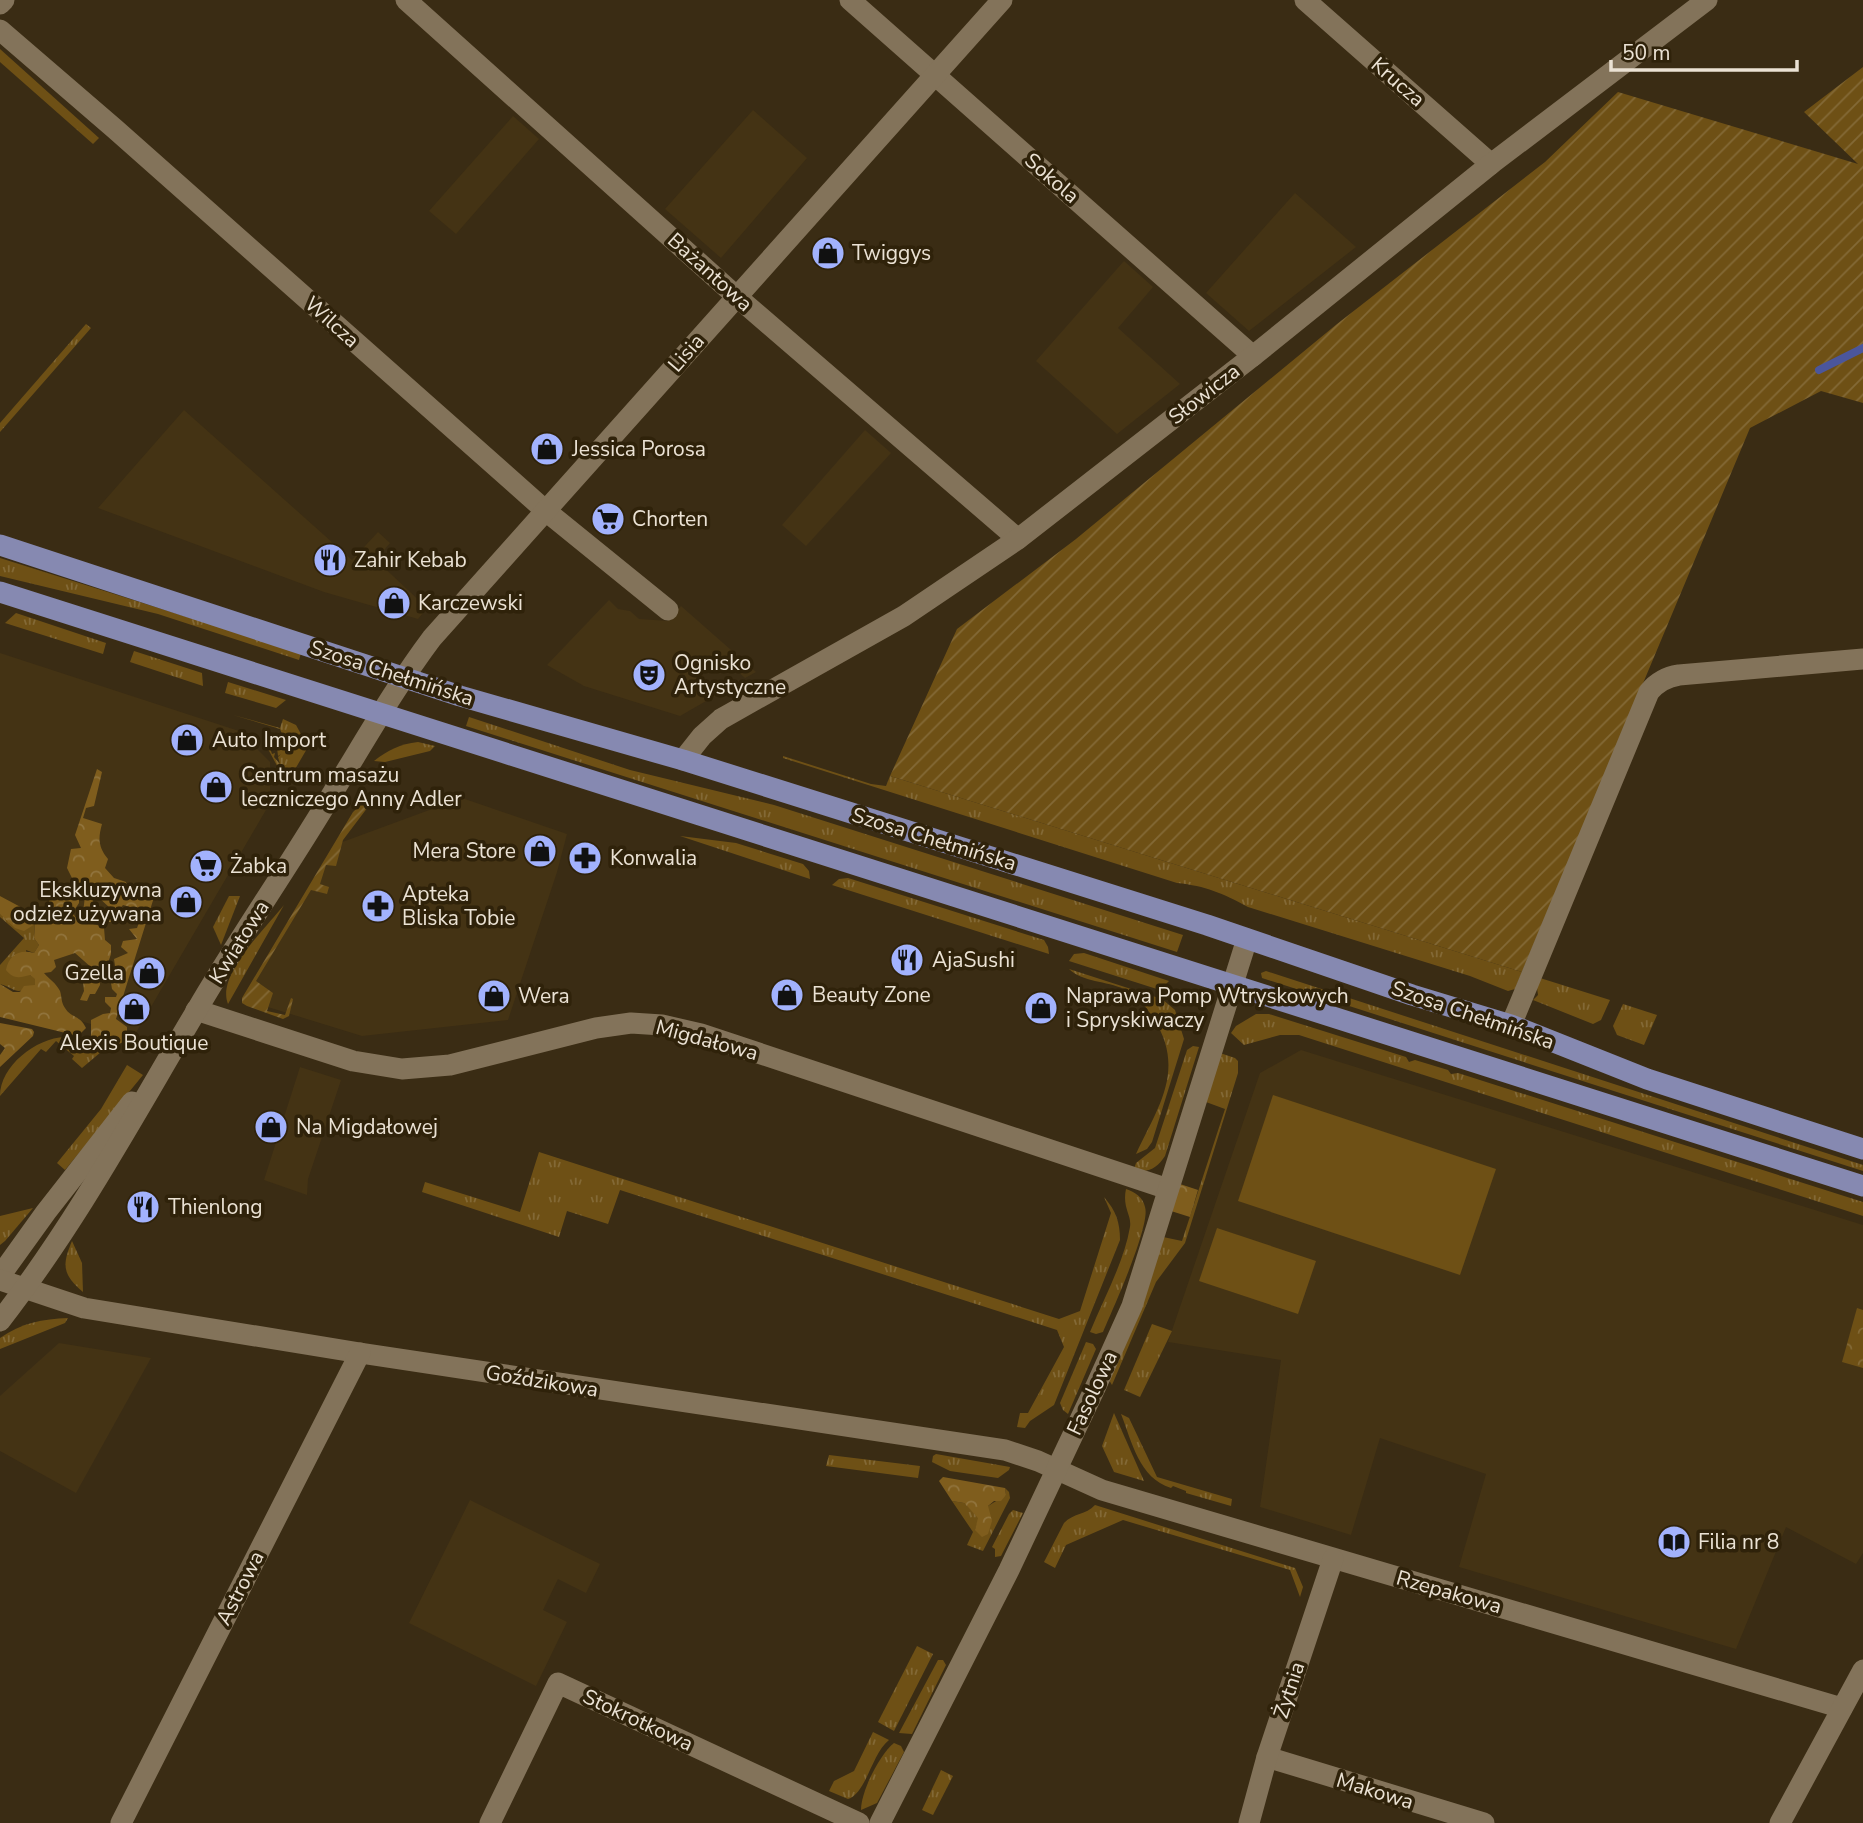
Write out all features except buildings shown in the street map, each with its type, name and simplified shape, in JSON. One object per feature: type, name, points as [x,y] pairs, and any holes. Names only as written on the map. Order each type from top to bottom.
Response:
[{"type":"main road","name":"Szosa Chełmińska","points":[[0,545],[403,677],[683,760],[1247,939],[1412,995],[1511,1025],[1647,1079],[1863,1149]]},
{"type":"main road","name":"Szosa Chełmińska","points":[[0,592],[1863,1186]]},
{"type":"street","points":[[0,4],[4,0]]},
{"type":"street","name":"Bażantowa","points":[[406,0],[736,296],[1018,539]]},
{"type":"street","name":"Sokola","points":[[850,0],[1253,356]]},
{"type":"street","name":"Lisia","points":[[380,713],[432,638],[1002,0]]},
{"type":"street","name":"Krucza","points":[[1305,0],[1491,164]]},
{"type":"street","name":"Słowicza","points":[[683,760],[702,736],[721,719],[904,616],[1018,539],[1253,356],[1491,164],[1707,0]]},
{"type":"street","name":"Wilcza","points":[[0,30],[126,138],[546,511],[668,610]]},
{"type":"street","points":[[1511,1025],[1649,692],[1656,684],[1679,675],[1863,659]]},
{"type":"street","name":"Kwiatowa","points":[[0,1321],[26,1288],[101,1175],[196,1010],[380,713]]},
{"type":"street","name":"Fasolowa","points":[[880,1823],[1058,1470],[1132,1306],[1247,939]]},
{"type":"street","name":"Migdałowa","points":[[196,1010],[353,1061],[402,1069],[450,1065],[596,1028],[631,1023],[662,1025],[701,1034],[1168,1189]]},
{"type":"street","name":"Kwiatowa","points":[[0,1278],[53,1202],[165,1063]]},
{"type":"street","name":"Goździkowa","points":[[0,1278],[85,1308],[360,1353],[1005,1450],[1058,1470]]},
{"type":"street","name":"Astrowa","points":[[121,1823],[360,1353]]},
{"type":"street","name":"Rzepakowa","points":[[1058,1470],[1102,1490],[1842,1708]]},
{"type":"street","name":"Żytnia","points":[[1249,1823],[1267,1757],[1333,1559]]},
{"type":"street","points":[[1780,1823],[1863,1670]]},
{"type":"street","name":"Stokrotkowa","points":[[490,1823],[558,1683],[859,1823]]},
{"type":"street","name":"Makowa","points":[[1267,1757],[1484,1823]]},
{"type":"shaded area","points":[[753,110],[807,158],[721,258],[665,209]]},
{"type":"shaded area","points":[[513,116],[539,139],[456,234],[429,211]]},
{"type":"shaded area","points":[[1295,193],[1356,247],[1249,331],[1206,293]]},
{"type":"shaded area","points":[[1124,261],[1153,287],[1118,328],[1180,384],[1117,434],[1036,361]]},
{"type":"shaded area","points":[[184,410],[352,560],[378,532],[390,543],[376,560],[427,608],[418,619],[324,592],[98,508]]},
{"type":"shaded area","points":[[865,430],[891,453],[806,546],[782,525]]},
{"type":"shaded area","points":[[609,600],[618,609],[630,611],[639,619],[668,621],[681,606],[756,672],[745,678],[718,654],[700,674],[720,693],[680,716],[584,686],[547,665]]},
{"type":"shaded area","points":[[0,653],[239,731],[270,762],[270,803],[134,1036],[15,1003],[43,920],[0,896]]},
{"type":"shaded area","points":[[462,798],[567,834],[508,1020],[362,1036],[242,999],[337,844]]},
{"type":"shaded area","points":[[1301,1050],[1863,1225],[1863,1553],[1856,1564],[1786,1527],[1736,1649],[1459,1567],[1486,1474],[1380,1438],[1351,1535],[1260,1507],[1281,1360],[1168,1342],[1260,1073]]},
{"type":"shaded area","points":[[300,1067],[341,1080],[308,1179],[307,1195],[264,1180]]},
{"type":"shaded area","points":[[59,1343],[151,1358],[76,1493],[0,1451],[0,1396]]},
{"type":"shaded area","points":[[470,1500],[600,1564],[586,1593],[558,1579],[543,1610],[567,1622],[536,1686],[409,1623]]},
{"type":"green space","points":[[0,49],[99,138],[93,144],[0,62]]},
{"type":"green space","points":[[1863,67],[1863,403],[1821,391],[1750,428],[1522,972],[890,776],[957,629],[1076,539],[1337,324],[1545,162],[1618,92],[1858,164],[1804,112]]},
{"type":"green space","points":[[86,324],[91,328],[0,432],[0,423]]},
{"type":"green space","points":[[0,558],[301,653],[299,660],[158,614],[0,576]]},
{"type":"green space","points":[[16,613],[106,643],[103,654],[5,623]]},
{"type":"green space","points":[[134,651],[202,673],[203,686],[130,662]]},
{"type":"green space","points":[[228,682],[286,700],[276,708],[225,693]]},
{"type":"green space","points":[[233,715],[280,728],[283,719],[296,725],[308,747],[294,771],[288,772],[287,775],[281,773],[268,749],[270,748],[272,754],[275,753],[274,757],[280,764],[278,757],[281,754],[278,756],[276,739],[282,734],[280,729]]},
{"type":"green space","points":[[469,717],[630,770],[774,805],[1183,935],[1177,952],[466,726]]},
{"type":"green space","points":[[418,742],[435,746],[430,751],[385,762],[374,761],[394,748]]},
{"type":"green space","points":[[783,756],[871,784],[886,786],[890,776],[1522,972],[1515,989],[1508,991],[1470,976],[1248,907],[1214,891],[1177,883]]},
{"type":"green space","points":[[97,769],[102,772],[94,806],[86,808],[83,818],[102,824],[100,842],[108,859],[105,868],[114,878],[126,882],[127,889],[137,894],[155,894],[116,1019],[127,1027],[127,1040],[117,1045],[91,1036],[91,1020],[110,1013],[111,1008],[105,1002],[105,997],[116,997],[111,983],[123,981],[116,972],[114,959],[128,953],[121,947],[123,941],[137,939],[129,929],[137,928],[140,920],[137,918],[135,924],[127,922],[134,908],[123,905],[118,911],[120,917],[115,922],[107,922],[103,918],[110,908],[97,896],[93,898],[94,916],[87,917],[83,913],[85,896],[82,893],[73,912],[78,919],[104,928],[105,940],[111,945],[107,966],[99,971],[100,985],[95,994],[90,994],[87,1001],[80,1000],[84,991],[83,982],[88,974],[93,973],[92,968],[75,953],[54,960],[56,967],[51,972],[44,973],[60,991],[67,1011],[86,1028],[78,1036],[0,1017],[0,984],[13,992],[20,992],[24,986],[35,985],[35,979],[30,975],[16,977],[6,970],[10,960],[19,953],[34,953],[39,945],[34,938],[35,924],[24,931],[15,928],[0,914],[0,896],[43,919],[52,893],[66,891],[73,880],[67,868],[71,849],[81,848],[75,835]]},
{"type":"green space","points":[[371,795],[374,799],[343,840],[336,866],[326,865],[320,884],[329,887],[327,894],[311,890],[256,981],[273,993],[267,1011],[285,1015],[291,998],[293,999],[289,1016],[283,1019],[242,1003],[242,998],[353,812]]},
{"type":"green space","points":[[680,836],[736,843],[803,864],[809,871],[810,879]]},
{"type":"green space","points":[[848,878],[1044,940],[1049,954],[832,885],[839,879]]},
{"type":"green space","points":[[229,896],[240,896],[221,945],[213,927]]},
{"type":"green space","points":[[284,905],[228,1004],[226,992],[236,966]]},
{"type":"green space","points":[[0,914],[35,923],[34,938],[39,945],[34,953],[26,950],[30,975],[36,979],[35,986],[19,991],[0,984],[0,965],[24,938],[0,917]]},
{"type":"green space","points":[[1084,953],[1169,981],[1160,990],[1069,961],[1074,954]]},
{"type":"green space","points":[[1069,969],[1162,999],[1175,1010],[1184,1039],[1152,1142],[1147,1149],[1136,1154],[1165,1088],[1168,1055],[1163,1038],[1154,1019],[1133,995],[1117,986],[1088,979]]},
{"type":"green space","points":[[1266,971],[1863,1165],[1863,1171],[1262,978],[1261,973]]},
{"type":"green space","points":[[1540,978],[1610,1000],[1601,1020],[1593,1024],[1533,1000],[1538,995],[1536,980]]},
{"type":"green space","points":[[1623,1004],[1657,1015],[1644,1045],[1617,1035],[1613,1026]]},
{"type":"green space","points":[[1256,1014],[1269,1014],[1406,1057],[1409,1062],[1415,1060],[1448,1070],[1451,1074],[1458,1073],[1863,1202],[1863,1216],[1299,1035],[1280,1035],[1244,1045],[1231,1033],[1236,1026]]},
{"type":"green space","points":[[0,1023],[32,1029],[34,1032],[0,1067],[0,1055],[5,1048],[0,1044]]},
{"type":"green space","points":[[65,1037],[101,1052],[82,1068],[72,1059],[74,1056],[56,1041],[46,1052],[41,1049],[0,1096],[6,1074],[13,1064],[43,1042]]},
{"type":"green space","points":[[1193,1046],[1199,1047],[1165,1156],[1152,1169],[1134,1169],[1136,1163],[1155,1148],[1187,1050]]},
{"type":"green space","points":[[1220,1053],[1238,1061],[1238,1073],[1185,1243],[1156,1282],[1112,1385],[1109,1380],[1163,1237],[1182,1241],[1225,1109],[1206,1102]]},
{"type":"green space","points":[[127,1065],[143,1075],[65,1170],[57,1163],[101,1109]]},
{"type":"green space","points":[[1273,1095],[1496,1169],[1460,1275],[1238,1201]]},
{"type":"green space","points":[[539,1152],[1059,1319],[1080,1311],[1111,1213],[1104,1197],[1116,1217],[1120,1240],[1054,1405],[1030,1421],[1025,1428],[1017,1427],[1020,1413],[1028,1413],[1064,1347],[1057,1330],[620,1190],[608,1224],[567,1211],[559,1237],[422,1192],[425,1182],[520,1212]]},
{"type":"green space","points":[[1180,1184],[1198,1190],[1190,1217],[1171,1211]]},
{"type":"green space","points":[[1126,1189],[1142,1200],[1145,1217],[1137,1249],[1114,1306],[1103,1332],[1096,1334],[1090,1332],[1118,1267],[1130,1227],[1125,1201]]},
{"type":"green space","points":[[33,1208],[5,1241],[0,1245],[0,1216]]},
{"type":"green space","points":[[1217,1228],[1316,1261],[1298,1314],[1199,1281]]},
{"type":"green space","points":[[72,1241],[82,1263],[83,1292],[71,1280],[66,1269]]},
{"type":"green space","points":[[1857,1308],[1863,1310],[1863,1368],[1842,1362]]},
{"type":"green space","points":[[68,1318],[65,1323],[0,1349],[0,1338],[24,1325]]},
{"type":"green space","points":[[1152,1324],[1172,1331],[1140,1397],[1124,1390]]},
{"type":"green space","points":[[1086,1342],[1093,1344],[1096,1349],[1068,1414],[1060,1403]]},
{"type":"green space","points":[[1114,1413],[1144,1481],[1114,1472],[1102,1446]]},
{"type":"green space","points":[[1121,1414],[1129,1418],[1157,1477],[1232,1499],[1231,1506],[1186,1493],[1173,1486],[1171,1488],[1151,1476],[1138,1458]]},
{"type":"green space","points":[[936,1454],[1010,1467],[998,1478],[950,1471],[932,1462]]},
{"type":"green space","points":[[829,1455],[920,1466],[918,1478],[826,1466]]},
{"type":"green space","points":[[943,1477],[1005,1488],[1006,1495],[1001,1501],[994,1501],[988,1506],[992,1521],[988,1534],[982,1537],[975,1530],[978,1518],[964,1503],[952,1501],[939,1481]]},
{"type":"green space","points":[[1005,1488],[1010,1498],[983,1551],[967,1545],[973,1532],[952,1501],[964,1503],[979,1518],[975,1530],[988,1506],[1006,1495]]},
{"type":"green space","points":[[1095,1505],[1295,1568],[1303,1587],[1300,1597],[1290,1570],[1123,1520],[1066,1545],[1055,1568],[1044,1562],[1064,1523]]},
{"type":"green space","points":[[1013,1510],[1023,1513],[1001,1556],[995,1557],[995,1549],[992,1547]]},
{"type":"green space","points":[[917,1646],[933,1654],[894,1731],[878,1722]]},
{"type":"green space","points":[[938,1660],[943,1660],[946,1665],[912,1734],[899,1733]]},
{"type":"green space","points":[[873,1732],[889,1740],[878,1754],[860,1790],[848,1799],[829,1791],[834,1781],[854,1771]]},
{"type":"green space","points":[[894,1743],[901,1746],[904,1752],[877,1803],[861,1810],[872,1774]]},
{"type":"green space","points":[[941,1770],[953,1776],[933,1815],[922,1810]]},
{"type":"waterway","points":[[1819,370],[1863,348]]},
{"type":"place","name":"Twiggys","points":[[828,253]]},
{"type":"place","name":"Jessica Porosa","points":[[547,449]]},
{"type":"place","name":"Chorten","points":[[608,519]]},
{"type":"place","name":"Zahir Kebab","points":[[330,560]]},
{"type":"place","name":"Karczewski","points":[[394,603]]},
{"type":"place","name":"Ognisko Artystyczne","points":[[649,675]]},
{"type":"place","name":"Auto Import","points":[[187,740]]},
{"type":"place","name":"Centrum masażu leczniczego Anny Adler","points":[[216,787]]},
{"type":"place","name":"Mera Store","points":[[540,851]]},
{"type":"place","name":"Konwalia","points":[[585,858]]},
{"type":"place","name":"Żabka","points":[[206,866]]},
{"type":"place","name":"Ekskluzywna odzież używana","points":[[186,902]]},
{"type":"place","name":"Apteka Bliska Tobie","points":[[378,906]]},
{"type":"place","name":"AjaSushi","points":[[907,960]]},
{"type":"place","name":"Gzella","points":[[149,973]]},
{"type":"place","name":"Beauty Zone","points":[[787,995]]},
{"type":"place","name":"Wera","points":[[494,996]]},
{"type":"place","name":"Naprawa Pomp Wtryskowych i Spryskiwaczy","points":[[1041,1008]]},
{"type":"place","name":"Alexis Boutique","points":[[134,1009]]},
{"type":"place","name":"Na Migdałowej","points":[[271,1127]]},
{"type":"place","name":"Thienlong","points":[[143,1207]]},
{"type":"place","name":"Filia nr 8","points":[[1674,1542]]}]
